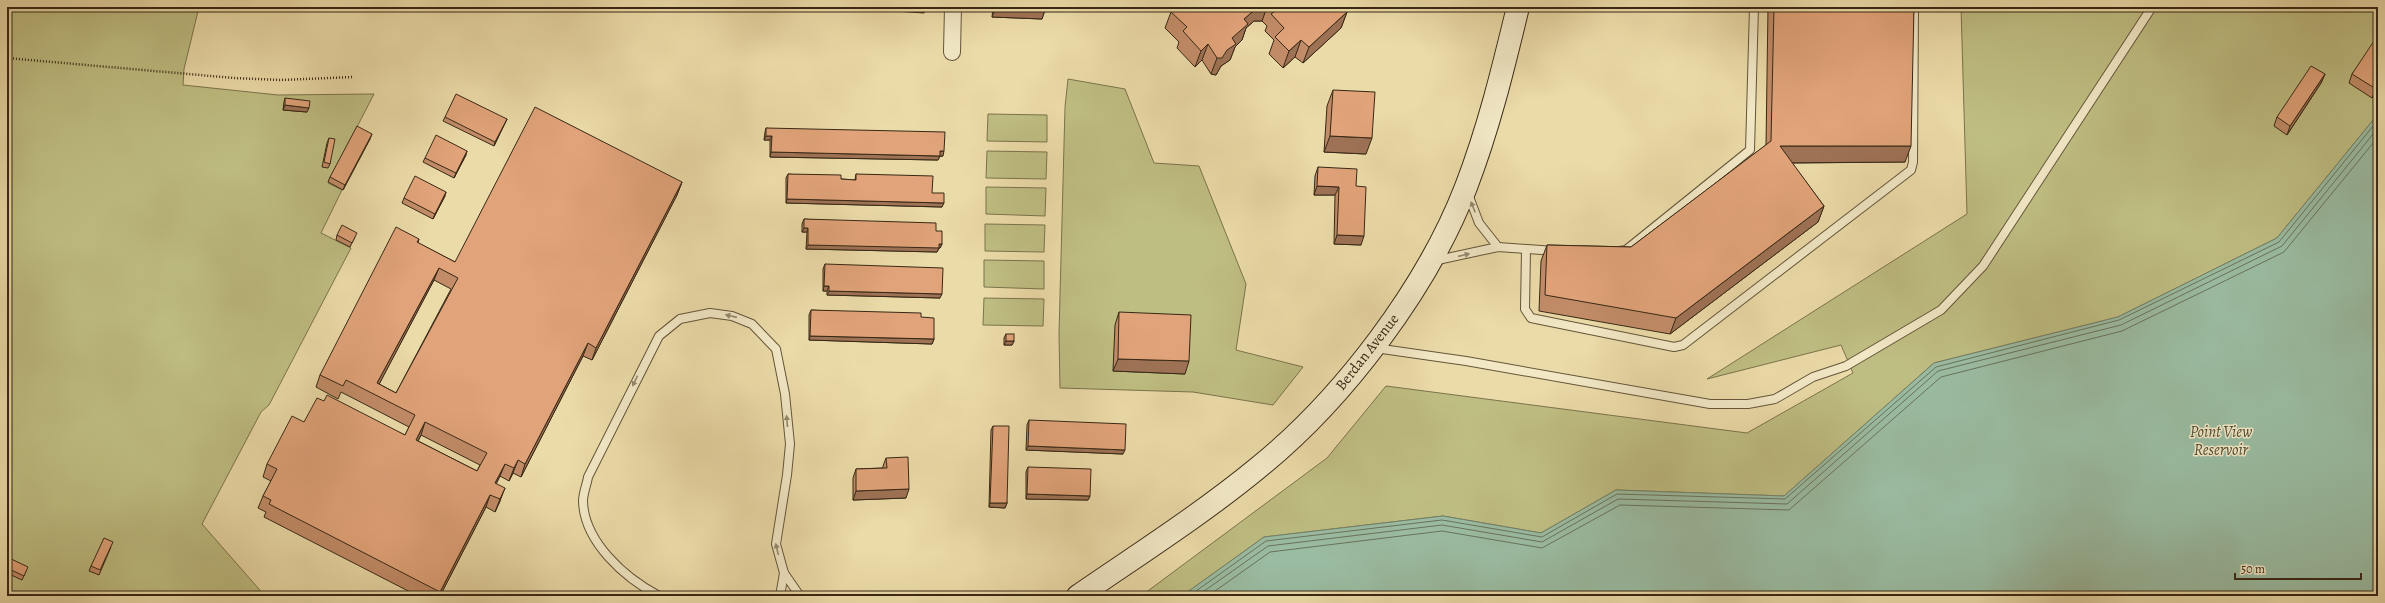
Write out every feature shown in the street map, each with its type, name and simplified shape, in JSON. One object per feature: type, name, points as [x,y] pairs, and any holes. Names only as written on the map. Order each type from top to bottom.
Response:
[{"type":"main road","name":"Berdan Avenue","points":[[1078,596],[1224,494],[1260,467],[1299,432],[1329,401],[1390,326],[1430,262],[1466,188],[1489,123],[1518,7]]},
{"type":"street","points":[[952,52],[953,7]]},
{"type":"lane","points":[[1611,252],[1626,250],[1750,150],[1754,7]]},
{"type":"lane","points":[[1526,250],[1525,309],[1531,318],[1674,346],[1683,345],[1911,170],[1913,162],[1914,7]]},
{"type":"lane","points":[[1372,347],[1466,361],[1710,404],[1748,404],[1776,399],[1813,377],[1846,366],[1941,310],[1978,272],[2152,7]]},
{"type":"lane","points":[[1466,188],[1479,223],[1498,247]]},
{"type":"lane","points":[[1430,262],[1498,247],[1526,250],[1565,251]]},
{"type":"lane","points":[[659,596],[622,570],[598,543],[586,521],[583,500],[588,477],[659,336],[680,319],[710,313],[732,316],[752,324],[776,349],[785,394],[790,444],[787,475],[776,544],[784,574],[800,596]]},
{"type":"lane","points":[[780,596],[784,574]]},
{"type":"path","points":[[7,58],[234,78],[280,80],[353,77]]},
{"type":"shaded area","points":[[7,7],[199,7],[184,69],[183,85],[278,95],[374,94],[328,183],[342,190],[321,233],[351,248],[269,405],[261,412],[202,524],[265,596],[7,596]]},
{"type":"shaded area","points":[[1961,7],[2378,7],[2378,114],[2277,238],[2118,317],[1934,363],[1784,496],[1616,490],[1541,533],[1443,516],[1264,537],[1182,596],[1141,596],[1327,458],[1386,386],[1747,433],[1853,373],[1841,345],[1707,379],[1967,214]]},
{"type":"shaded area","points":[[1068,79],[1125,89],[1154,163],[1199,166],[1246,284],[1236,350],[1303,367],[1273,405],[1193,392],[1060,388],[1059,334],[1065,107]]},
{"type":"shaded area","points":[[988,114],[1047,115],[1047,142],[987,141]]},
{"type":"shaded area","points":[[987,151],[1047,152],[1046,179],[986,178]]},
{"type":"shaded area","points":[[986,187],[1046,188],[1045,216],[986,214]]},
{"type":"shaded area","points":[[985,224],[1045,225],[1044,252],[985,251]]},
{"type":"shaded area","points":[[984,260],[1044,261],[1044,289],[984,287]]},
{"type":"shaded area","points":[[984,298],[1044,299],[1043,326],[983,325]]},
{"type":"water","name":"Point View Reservoir","points":[[2378,114],[2378,596],[1182,596],[1264,537],[1443,516],[1541,533],[1616,490],[1784,496],[1934,363],[2118,317],[2277,238]]},
{"type":"building","points":[[1177,7],[1258,7],[1244,19],[1248,24],[1232,38],[1236,44],[1227,50],[1222,58],[1217,58],[1208,44],[1201,51],[1183,31],[1187,27],[1171,12]]},
{"type":"building","points":[[1270,7],[1347,7],[1347,12],[1309,47],[1301,40],[1289,51],[1275,37],[1284,28],[1271,14],[1274,12]]},
{"type":"building","points":[[1774,7],[1914,7],[1911,146],[1780,146],[1824,206],[1676,318],[1545,295],[1547,245],[1631,247],[1771,141]]},
{"type":"building","points":[[2376,38],[2378,39],[2378,86],[2376,89],[2352,74]]},
{"type":"building","points":[[2311,66],[2325,74],[2290,126],[2277,117]]},
{"type":"building","points":[[1333,90],[1375,92],[1372,138],[1330,136]]},
{"type":"building","points":[[456,94],[507,119],[495,142],[445,117]]},
{"type":"building","points":[[285,98],[310,101],[309,108],[285,105]]},
{"type":"building","points":[[535,107],[682,182],[596,348],[588,343],[525,464],[518,460],[514,468],[505,464],[495,483],[505,488],[500,499],[490,495],[440,592],[269,504],[271,500],[263,496],[277,469],[267,464],[292,416],[304,422],[317,398],[324,401],[327,395],[405,435],[415,415],[346,380],[343,386],[320,375],[396,227],[419,239],[417,242],[455,262]],"holes":[[[439,268],[458,278],[396,393],[377,383]],[[425,422],[487,453],[477,471],[416,440]]]},
{"type":"building","points":[[357,126],[372,134],[345,185],[330,177]]},
{"type":"building","points":[[766,128],[945,132],[944,151],[940,151],[940,156],[771,152],[772,136],[766,136]]},
{"type":"building","points":[[436,135],[467,151],[456,173],[425,158]]},
{"type":"building","points":[[329,138],[335,139],[330,164],[324,162]]},
{"type":"building","points":[[1318,167],[1357,169],[1356,186],[1366,187],[1364,236],[1337,235],[1339,187],[1317,186]]},
{"type":"building","points":[[788,174],[841,175],[841,179],[856,180],[856,174],[933,176],[932,193],[944,193],[944,203],[787,199]]},
{"type":"building","points":[[415,176],[446,192],[435,214],[404,198]]},
{"type":"building","points":[[804,219],[936,223],[936,231],[942,231],[942,244],[939,244],[939,248],[808,245],[808,228],[804,228]]},
{"type":"building","points":[[342,225],[357,233],[352,243],[337,235]]},
{"type":"building","points":[[825,264],[943,268],[942,294],[829,291],[829,286],[824,286]]},
{"type":"building","points":[[811,310],[921,313],[921,317],[934,318],[934,339],[810,336]]},
{"type":"building","points":[[1119,312],[1191,315],[1189,361],[1118,359]]},
{"type":"building","points":[[1006,334],[1014,334],[1014,341],[1006,341]]},
{"type":"building","points":[[1029,420],[1126,424],[1125,450],[1028,446]]},
{"type":"building","points":[[993,426],[1009,426],[1007,503],[990,503]]},
{"type":"building","points":[[908,457],[909,489],[856,491],[856,469],[887,468],[886,458]]},
{"type":"building","points":[[1028,467],[1091,469],[1090,496],[1027,494]]},
{"type":"building","points":[[104,538],[113,542],[100,570],[91,566]]},
{"type":"building","points":[[7,557],[28,567],[24,576],[7,568]]}]
